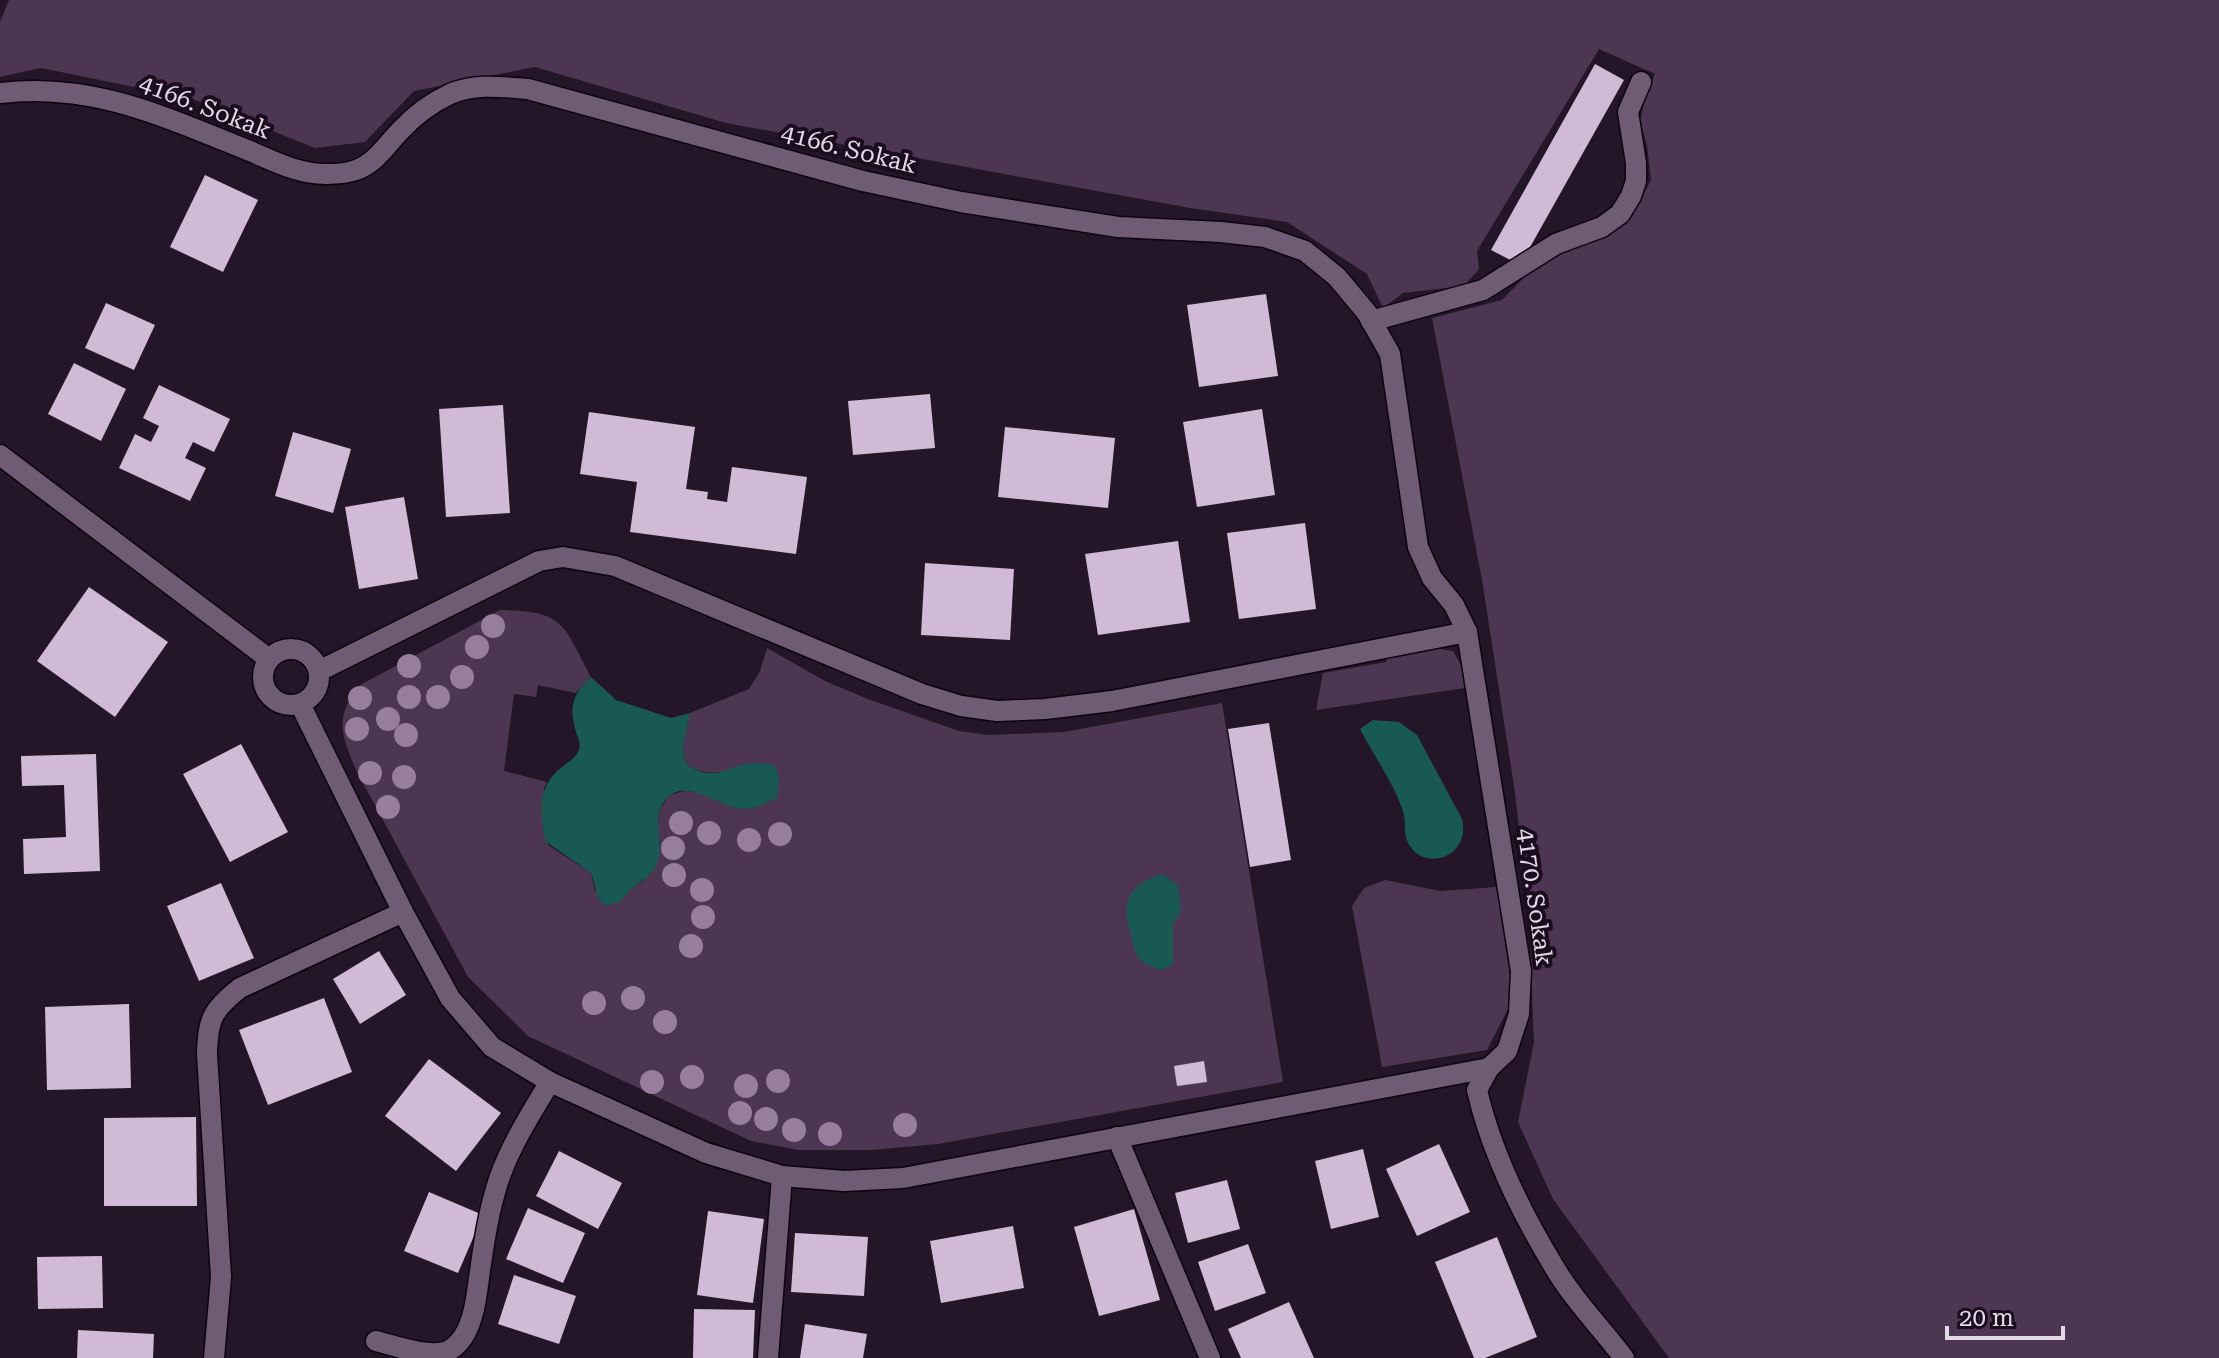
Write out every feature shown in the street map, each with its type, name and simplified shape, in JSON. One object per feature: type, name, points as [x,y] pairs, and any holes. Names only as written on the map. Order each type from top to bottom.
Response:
[{"type":"street","points":[[1371,321],[1483,290],[1556,244],[1602,227],[1620,214],[1636,181],[1628,112],[1641,82]]},
{"type":"street","name":"4166. Sokak","points":[[0,93],[25,90],[86,95],[133,105],[296,171],[327,174],[356,171],[379,156],[426,107],[453,93],[487,86],[528,89],[863,181],[961,202],[1118,227],[1265,237],[1305,251],[1337,277],[1371,321],[1390,354],[1418,547],[1432,578],[1454,605],[1467,632]]},
{"type":"street","points":[[0,455],[269,659]]},
{"type":"street","points":[[319,671],[539,561],[563,557],[615,566],[922,694],[961,706],[997,711],[1112,701],[1467,632]]},
{"type":"street","name":"4170. Sokak","points":[[1467,632],[1521,971],[1519,1014],[1507,1051],[1489,1068],[1477,1090],[1484,1123],[1506,1176],[1554,1267],[1624,1358]]},
{"type":"street","points":[[294,649],[310,656],[319,671],[317,689],[312,697],[300,704],[286,705],[269,696],[262,678],[269,659],[276,652],[294,649]]},
{"type":"street","points":[[300,704],[403,912],[450,998],[483,1038],[492,1047],[550,1082],[706,1153],[782,1176],[844,1181],[903,1178],[1489,1068]]},
{"type":"street","points":[[214,1358],[221,1277],[207,1054],[208,1024],[220,1003],[240,988],[403,912]]},
{"type":"street","points":[[376,1341],[427,1354],[448,1351],[463,1336],[473,1319],[490,1210],[500,1178],[515,1142],[550,1082]]},
{"type":"street","points":[[1117,1137],[1210,1358]]},
{"type":"street","points":[[768,1358],[782,1176]]},
{"type":"shaded area","points":[[9,0],[2219,0],[2219,1358],[1669,1358],[1553,1199],[1518,1122],[1534,1042],[1528,900],[1482,580],[1432,318],[1502,300],[1536,265],[1603,237],[1632,217],[1651,180],[1647,145],[1640,122],[1645,97],[1655,74],[1599,49],[1477,251],[1479,269],[1464,286],[1403,293],[1383,308],[1367,274],[1287,222],[1190,208],[726,123],[535,67],[414,91],[365,142],[315,148],[193,99],[41,68],[0,77],[0,22]]},
{"type":"shaded area","points":[[500,610],[538,613],[559,624],[574,644],[591,677],[576,693],[538,685],[536,697],[514,694],[504,771],[547,782],[544,788],[548,845],[591,873],[595,891],[626,891],[644,880],[660,844],[657,826],[660,809],[669,795],[684,791],[699,792],[737,808],[733,770],[698,770],[686,764],[683,748],[690,713],[749,689],[760,671],[767,648],[825,681],[868,699],[959,731],[988,735],[1064,732],[1222,703],[1283,1082],[938,1144],[872,1150],[798,1150],[751,1141],[528,1036],[468,977],[357,772],[343,726],[347,706],[362,684]]},
{"type":"shaded area","points":[[1431,647],[1453,651],[1463,669],[1465,688],[1316,710],[1323,673],[1386,662],[1388,654]]},
{"type":"shaded area","points":[[591,677],[616,700],[671,718],[690,713],[683,748],[686,764],[697,770],[715,773],[758,763],[775,765],[779,779],[777,798],[753,808],[737,808],[686,791],[668,797],[659,814],[660,854],[655,868],[622,901],[606,906],[597,895],[591,873],[545,841],[542,810],[547,783],[579,750],[573,716],[574,702]]},
{"type":"shaded area","points":[[1373,720],[1399,722],[1417,735],[1462,819],[1460,842],[1446,856],[1427,858],[1417,854],[1410,846],[1399,801],[1360,729]]},
{"type":"shaded area","points":[[1162,874],[1178,885],[1181,911],[1173,923],[1173,964],[1163,970],[1138,957],[1127,910],[1128,901],[1136,888]]},
{"type":"shaded area","points":[[1385,880],[1440,891],[1497,887],[1510,977],[1509,1007],[1487,1050],[1382,1067],[1352,906],[1364,888]]},
{"type":"building","points":[[1595,64],[1624,80],[1520,265],[1491,250]]},
{"type":"building","points":[[205,175],[258,200],[223,272],[170,247]]},
{"type":"building","points":[[1266,294],[1278,376],[1199,387],[1187,305]]},
{"type":"building","points":[[106,303],[155,325],[134,370],[85,348]]},
{"type":"building","points":[[74,363],[126,389],[101,441],[48,414]]},
{"type":"building","points":[[159,385],[230,419],[214,452],[193,442],[185,458],[206,468],[190,501],[119,468],[135,434],[151,442],[159,426],[143,418]]},
{"type":"building","points":[[930,394],[935,448],[853,455],[848,401]]},
{"type":"building","points":[[503,405],[510,513],[446,517],[439,409]]},
{"type":"building","points":[[1262,409],[1275,495],[1197,507],[1183,422]]},
{"type":"building","points":[[589,412],[695,427],[686,489],[708,492],[707,499],[727,502],[732,467],[807,477],[796,554],[630,532],[637,482],[580,474]]},
{"type":"building","points":[[1005,427],[1115,438],[1108,508],[998,497]]},
{"type":"building","points":[[293,432],[351,449],[333,513],[275,496]]},
{"type":"building","points":[[404,497],[418,579],[359,589],[345,507]]},
{"type":"building","points":[[1305,523],[1316,609],[1239,619],[1227,533]]},
{"type":"building","points":[[1178,541],[1190,622],[1098,635],[1085,554]]},
{"type":"building","points":[[925,563],[1014,569],[1010,640],[921,635]]},
{"type":"building","points":[[89,587],[168,642],[115,717],[37,661]]},
{"type":"building","points":[[1269,723],[1291,860],[1250,867],[1228,729]]},
{"type":"building","points":[[241,744],[288,832],[230,862],[183,774]]},
{"type":"building","points":[[96,754],[100,871],[24,874],[23,839],[66,837],[64,785],[22,786],[21,756]]},
{"type":"building","points":[[221,883],[254,958],[199,981],[167,906]]},
{"type":"building","points":[[379,951],[406,995],[360,1024],[333,979]]},
{"type":"building","points":[[324,998],[352,1072],[268,1105],[239,1030]]},
{"type":"building","points":[[129,1004],[131,1088],[47,1090],[45,1007]]},
{"type":"building","points":[[429,1059],[501,1113],[456,1171],[385,1116]]},
{"type":"building","points":[[1204,1061],[1207,1082],[1177,1086],[1174,1066]]},
{"type":"building","points":[[196,1117],[197,1206],[104,1206],[104,1118]]},
{"type":"building","points":[[1439,1144],[1470,1212],[1417,1236],[1386,1169]]},
{"type":"building","points":[[1363,1149],[1379,1217],[1331,1229],[1315,1161]]},
{"type":"building","points":[[559,1151],[622,1183],[598,1229],[536,1196]]},
{"type":"building","points":[[1227,1180],[1240,1229],[1188,1243],[1175,1193]]},
{"type":"building","points":[[429,1192],[483,1215],[458,1273],[404,1251]]},
{"type":"building","points":[[528,1208],[585,1233],[563,1283],[506,1259]]},
{"type":"building","points":[[1134,1209],[1160,1300],[1099,1316],[1074,1227]]},
{"type":"building","points":[[708,1211],[764,1219],[753,1303],[697,1295]]},
{"type":"building","points":[[1013,1226],[1024,1288],[941,1303],[930,1241]]},
{"type":"building","points":[[795,1233],[868,1237],[864,1296],[791,1292]]},
{"type":"building","points":[[1497,1237],[1537,1337],[1485,1358],[1474,1358],[1435,1262]]},
{"type":"building","points":[[1248,1244],[1266,1293],[1215,1311],[1198,1262]]},
{"type":"building","points":[[102,1256],[103,1308],[38,1309],[37,1257]]},
{"type":"building","points":[[514,1275],[576,1296],[559,1344],[498,1324]]},
{"type":"building","points":[[1289,1302],[1314,1358],[1241,1358],[1228,1329]]},
{"type":"building","points":[[694,1309],[755,1310],[753,1358],[693,1358]]},
{"type":"building","points":[[805,1324],[867,1334],[863,1358],[800,1358]]},
{"type":"building","points":[[78,1330],[154,1334],[153,1358],[77,1358]]}]
